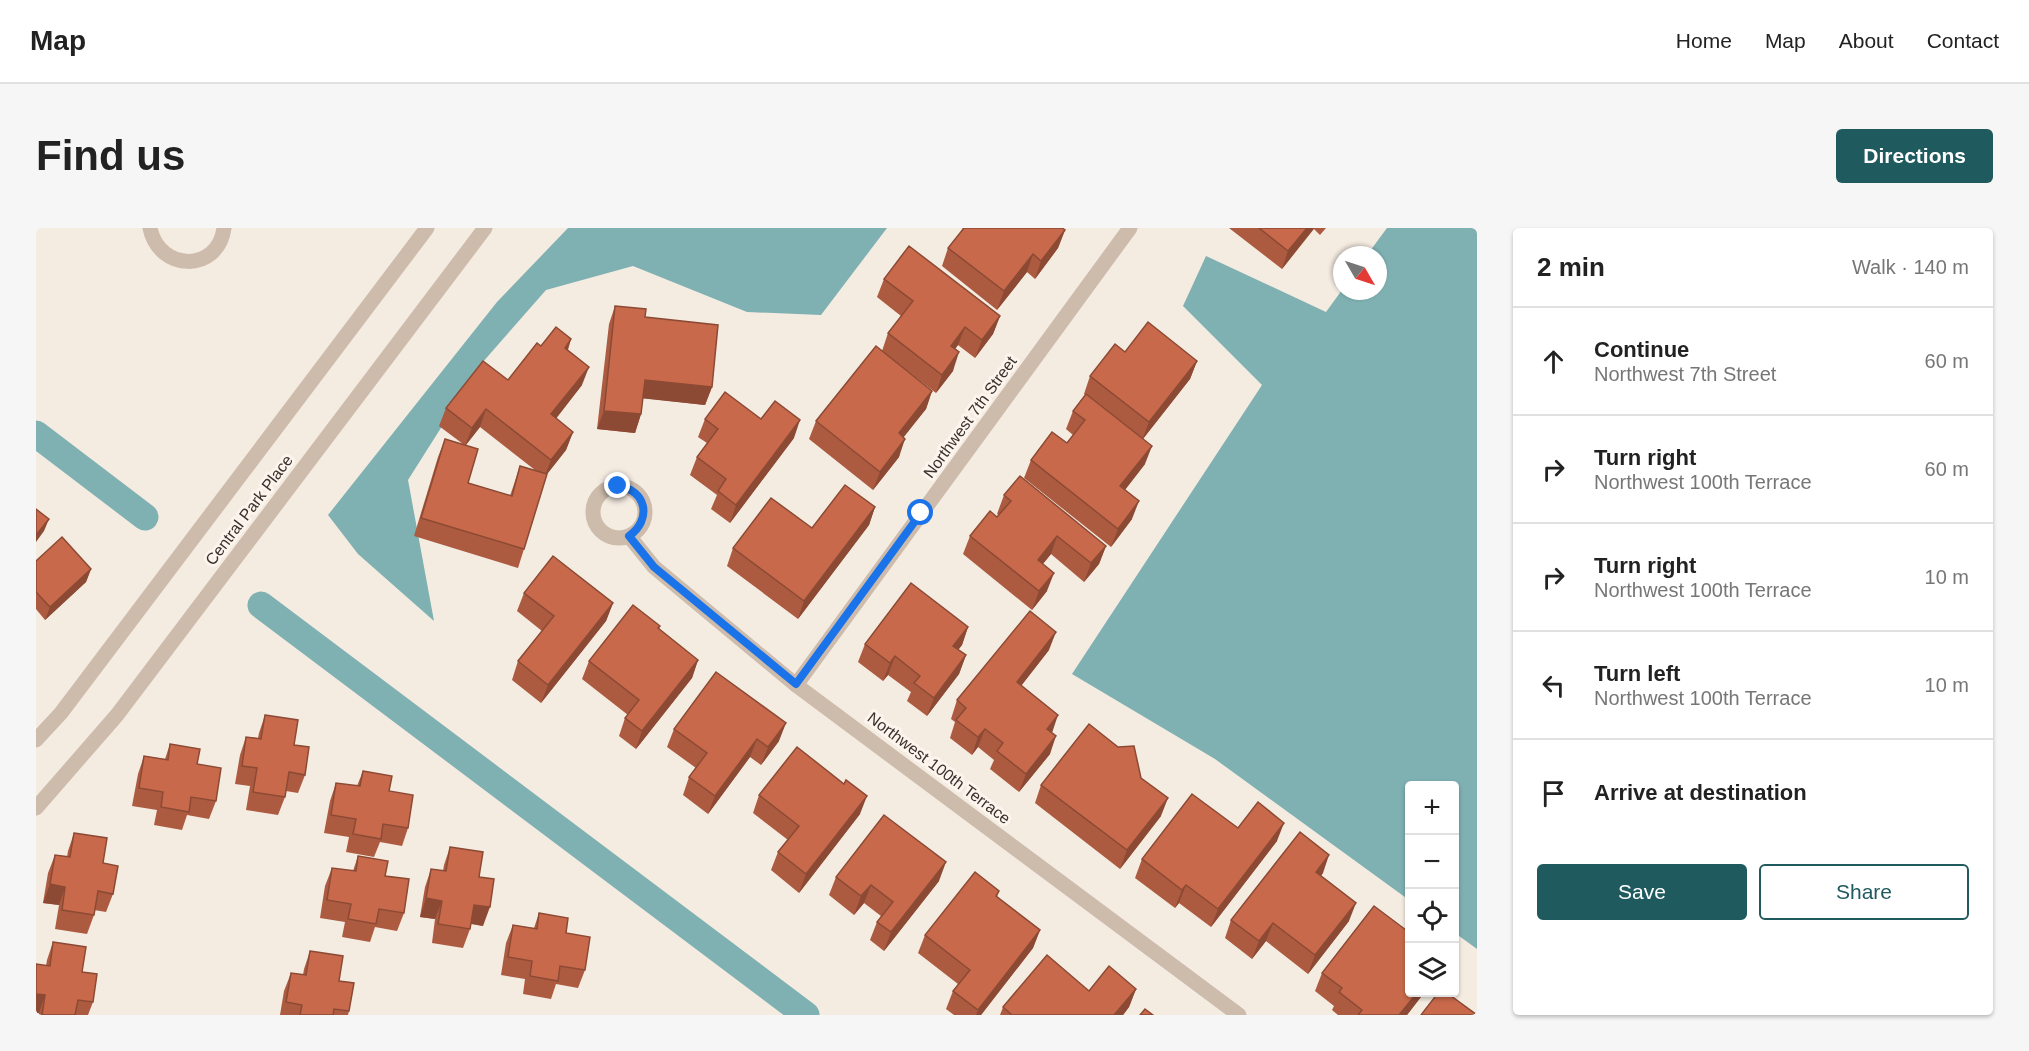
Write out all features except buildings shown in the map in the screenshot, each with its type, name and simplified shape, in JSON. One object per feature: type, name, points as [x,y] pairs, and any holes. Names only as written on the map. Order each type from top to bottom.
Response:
[{"type":"street","points":[[150,228],[153,241],[160,252],[181,262],[193,262],[213,251],[220,242],[224,228]]},
{"type":"street","name":"Central Park Place","points":[[36,740],[61,713],[428,228]]},
{"type":"street","name":"Central Park Place","points":[[36,808],[117,715],[485,228]]},
{"type":"street","name":"Northwest 7th Street","points":[[796,684],[1130,228]]},
{"type":"street","name":"Northwest 100th Terrace","points":[[629,536],[654,567],[796,684],[1239,1015]]},
{"type":"water","points":[[568,228],[887,228],[821,315],[747,312],[633,266],[546,290],[482,363],[408,480],[434,621],[358,554],[328,515],[497,302]]},
{"type":"water","points":[[1387,228],[1477,228],[1477,949],[1459,936],[1459,781],[1405,781],[1405,897],[1215,759],[1072,674],[1262,385],[1183,306],[1206,256],[1326,312],[1335,300],[1387,300],[1387,246],[1374,246]]},
{"type":"waterway","points":[[36,434],[145,517]]},
{"type":"waterway","points":[[261,605],[806,1015]]},
{"type":"route","points":[[618,486],[637,493],[643,502],[645,511],[643,522],[638,530],[629,536],[654,567],[796,684],[921,513]]}]
